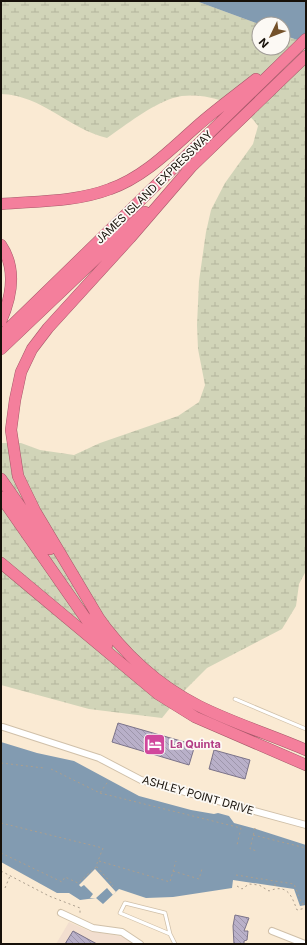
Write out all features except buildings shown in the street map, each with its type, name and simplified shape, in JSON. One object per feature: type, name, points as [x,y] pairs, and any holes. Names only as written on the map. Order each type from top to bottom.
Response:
[{"type":"highway","name":"JAMES ISLAND EXPRESSWAY","points":[[1,336],[306,38]]},
{"type":"highway","points":[[1,204],[64,199],[92,195],[111,189],[136,176],[150,167],[216,110],[297,47]]},
{"type":"highway","name":"JAMES ISLAND EXPRESSWAY","points":[[1,349],[306,56]]},
{"type":"highway","points":[[100,620],[35,511],[18,476],[11,430],[15,400],[21,372],[32,350],[48,328],[130,238],[192,166]]},
{"type":"highway","points":[[1,245],[12,271],[9,300],[1,321]]},
{"type":"highway","points":[[1,479],[100,620],[121,647],[142,667],[188,700],[306,750]]},
{"type":"highway","points":[[1,497],[94,629],[139,678]]},
{"type":"highway","points":[[1,563],[158,694],[181,709],[306,765]]},
{"type":"street","name":"ASHLEY POINT DRIVE","points":[[3,727],[99,758],[141,780],[306,825]]},
{"type":"street","points":[[61,913],[93,928],[122,932],[140,944]]},
{"type":"street","points":[[272,931],[305,944]]},
{"type":"lane","points":[[235,699],[306,729]]},
{"type":"lane","points":[[170,934],[120,913],[125,903],[165,913],[170,934],[175,944]]},
{"type":"path","points":[[1,764],[44,768]]},
{"type":"path","points":[[51,769],[100,793],[241,828]]},
{"type":"path","points":[[100,793],[109,780]]},
{"type":"path","points":[[1,824],[103,848],[96,866],[78,883],[65,877],[62,882],[1,853]]},
{"type":"path","points":[[237,846],[242,825]]},
{"type":"path","points":[[255,828],[250,849],[257,851]]},
{"type":"path","points":[[253,834],[306,848]]},
{"type":"path","points":[[98,861],[170,882],[176,861]]},
{"type":"path","points":[[96,866],[113,885],[111,887]]},
{"type":"path","points":[[173,871],[199,879],[202,869]]},
{"type":"path","points":[[1,871],[49,896],[80,908],[81,911],[78,917],[74,920]]},
{"type":"path","points":[[5,888],[11,875]]},
{"type":"path","points":[[236,875],[294,884],[302,904],[306,903]]},
{"type":"path","points":[[274,886],[275,881]]},
{"type":"path","points":[[237,886],[242,889],[249,884],[259,885],[269,891],[274,889],[289,892],[294,899],[297,910],[306,908]]},
{"type":"shaded area","points":[[69,922],[89,931],[125,937],[136,944],[56,944]]},
{"type":"green space","points":[[1,1],[196,1],[251,21],[251,56],[291,56],[291,38],[306,43],[306,571],[299,584],[296,606],[282,629],[207,668],[183,692],[162,718],[89,709],[1,685],[1,443],[21,443],[40,450],[74,455],[100,443],[178,416],[199,402],[205,385],[198,349],[197,325],[199,281],[206,232],[211,210],[225,183],[253,144],[258,126],[242,110],[231,104],[207,97],[184,96],[173,98],[156,105],[107,138],[93,134],[30,100],[1,94]]},
{"type":"water","points":[[196,1],[306,1],[306,43],[291,38],[291,16],[251,16],[251,21]]},
{"type":"water","points":[[1,742],[37,753],[74,761],[139,796],[191,810],[214,814],[218,813],[229,816],[234,823],[306,845],[306,905],[300,906],[294,889],[233,880],[232,888],[173,897],[146,898],[119,889],[103,904],[96,898],[80,900],[69,893],[57,893],[1,862]]},
{"type":"pier","points":[[95,869],[116,892],[113,895],[107,888],[96,898],[90,898],[93,894],[84,885],[81,887],[79,885]]},
{"type":"place","name":"La Quinta","points":[[154,744]]}]
